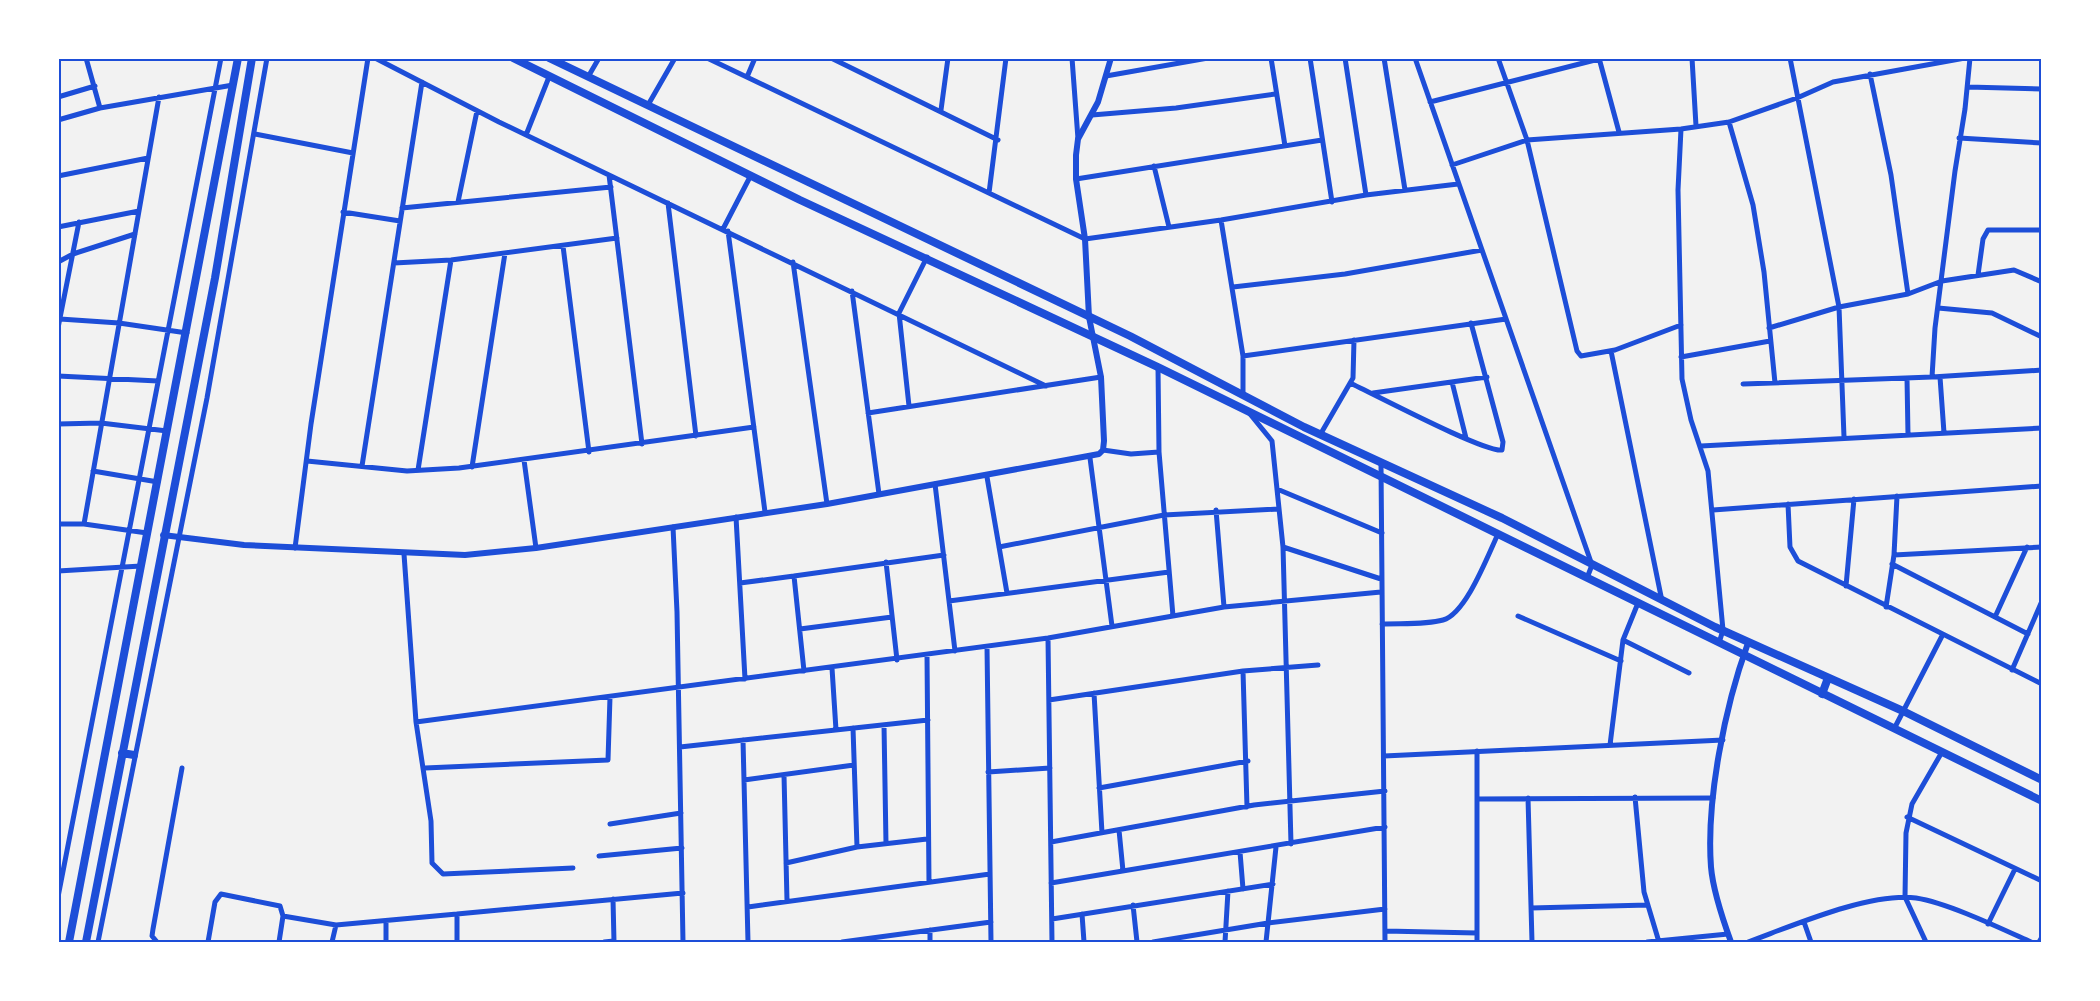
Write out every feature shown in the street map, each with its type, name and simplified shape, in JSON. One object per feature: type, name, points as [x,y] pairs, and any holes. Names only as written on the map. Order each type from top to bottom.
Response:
[{"type":"main road","points":[[69,942],[238,58]]},
{"type":"main road","points":[[86,942],[163,535],[215,278],[252,58]]},
{"type":"main road","points":[[513,58],[751,176],[927,257],[1245,409],[2042,801]]},
{"type":"main road","points":[[549,58],[1089,317],[1320,435],[1502,519],[1748,643],[1903,711],[2042,780]]},
{"type":"main road","points":[[1822,694],[1828,678]]},
{"type":"main road","points":[[122,753],[134,755]]},
{"type":"street","points":[[86,58],[100,108]]},
{"type":"street","points":[[58,897],[221,58]]},
{"type":"street","points":[[98,942],[207,398],[267,58]]},
{"type":"street","points":[[295,548],[343,212],[368,58]]},
{"type":"street","points":[[375,58],[526,135],[899,313],[1046,386]]},
{"type":"street","points":[[588,77],[599,58]]},
{"type":"street","points":[[648,105],[675,58]]},
{"type":"street","points":[[707,58],[1085,239],[1221,220],[1366,195],[1458,184]]},
{"type":"street","points":[[747,77],[755,58]]},
{"type":"street","points":[[831,58],[941,110],[998,140]]},
{"type":"street","points":[[941,110],[948,58]]},
{"type":"street","points":[[989,193],[998,140],[1006,58]]},
{"type":"street","points":[[1072,58],[1078,139],[1076,178],[1085,239],[1089,317],[1101,377],[1103,450]]},
{"type":"street","points":[[1078,139],[1092,115],[1111,58]]},
{"type":"street","points":[[1106,76],[1208,58]]},
{"type":"street","points":[[1271,58],[1285,146]]},
{"type":"street","points":[[1310,58],[1332,202]]},
{"type":"street","points":[[1345,58],[1366,195]]},
{"type":"street","points":[[1384,58],[1405,190]]},
{"type":"street","points":[[1415,58],[1592,565],[1587,578]]},
{"type":"street","points":[[1498,58],[1527,140],[1577,351],[1581,356],[1611,351],[1681,325]]},
{"type":"street","points":[[1692,58],[1696,126]]},
{"type":"street","points":[[1790,58],[1839,308],[1844,437]]},
{"type":"street","points":[[1452,165],[1527,140],[1681,129],[1729,122],[1797,98],[1833,82],[1965,58]]},
{"type":"street","points":[[1932,377],[1938,308],[1970,58]]},
{"type":"street","points":[[1430,102],[1599,59],[1619,132]]},
{"type":"street","points":[[1870,74],[1891,175],[1908,294]]},
{"type":"street","points":[[526,135],[549,77]]},
{"type":"street","points":[[362,466],[422,82]]},
{"type":"street","points":[[58,120],[100,108],[233,85]]},
{"type":"street","points":[[58,96],[95,86]]},
{"type":"street","points":[[1968,87],[2042,88]]},
{"type":"street","points":[[1092,115],[1176,108],[1275,94]]},
{"type":"street","points":[[84,524],[159,97]]},
{"type":"street","points":[[458,202],[477,111]]},
{"type":"street","points":[[1729,122],[1753,205],[1764,272],[1775,383]]},
{"type":"street","points":[[1681,129],[1678,190],[1682,379],[1688,410],[1701,446],[1713,510],[1723,630],[1719,643]]},
{"type":"street","points":[[255,134],[353,153]]},
{"type":"street","points":[[1959,138],[2042,143]]},
{"type":"street","points":[[1076,178],[1322,140]]},
{"type":"street","points":[[58,176],[148,158]]},
{"type":"street","points":[[1154,166],[1169,227]]},
{"type":"street","points":[[609,175],[642,444]]},
{"type":"street","points":[[751,176],[725,230],[765,512]]},
{"type":"street","points":[[402,208],[611,187]]},
{"type":"street","points":[[668,203],[696,436]]},
{"type":"street","points":[[58,227],[139,211]]},
{"type":"street","points":[[343,212],[400,221]]},
{"type":"street","points":[[1221,220],[1243,357],[1243,395]]},
{"type":"street","points":[[58,328],[79,222]]},
{"type":"street","points":[[1978,275],[1983,239],[1988,230],[2042,230]]},
{"type":"street","points":[[58,262],[73,254],[135,234]]},
{"type":"street","points":[[394,263],[452,260],[617,238]]},
{"type":"street","points":[[563,246],[589,452]]},
{"type":"street","points":[[1233,287],[1345,274],[1482,250]]},
{"type":"street","points":[[472,466],[505,253]]},
{"type":"street","points":[[909,406],[899,313],[927,257]]},
{"type":"street","points":[[418,470],[452,260]]},
{"type":"street","points":[[793,262],[827,504]]},
{"type":"street","points":[[1768,328],[1839,308],[1908,294],[1942,281],[2014,270],[2042,282]]},
{"type":"street","points":[[852,291],[879,494]]},
{"type":"street","points":[[1938,308],[1992,314],[2042,337]]},
{"type":"street","points":[[60,319],[119,323],[187,333]]},
{"type":"street","points":[[1243,357],[1506,319]]},
{"type":"street","points":[[1350,383],[1495,451],[1502,450],[1487,377],[1471,323]]},
{"type":"street","points":[[1320,435],[1353,378],[1354,340]]},
{"type":"street","points":[[1681,357],[1770,342]]},
{"type":"street","points":[[1611,351],[1662,601]]},
{"type":"street","points":[[1158,367],[1160,452],[1173,616]]},
{"type":"street","points":[[1743,384],[1940,377],[2042,370]]},
{"type":"street","points":[[58,376],[110,376],[158,381]]},
{"type":"street","points":[[868,413],[1101,377]]},
{"type":"street","points":[[1371,393],[1487,377]]},
{"type":"street","points":[[1940,377],[1944,433]]},
{"type":"street","points":[[1907,378],[1908,435]]},
{"type":"street","points":[[1452,382],[1466,438]]},
{"type":"street","points":[[1245,409],[1272,441],[1283,547],[1291,844]]},
{"type":"street","points":[[58,424],[101,423],[168,431]]},
{"type":"street","points":[[307,461],[418,470],[472,466],[589,452],[754,427]]},
{"type":"street","points":[[1701,446],[2042,428]]},
{"type":"street","points":[[163,535],[295,548],[465,555],[536,548],[827,504],[1090,458],[1103,450],[1131,454],[1160,452]]},
{"type":"street","points":[[1090,458],[1112,626]]},
{"type":"street","points":[[524,460],[536,548]]},
{"type":"street","points":[[1381,464],[1385,942]]},
{"type":"street","points":[[93,471],[158,482]]},
{"type":"street","points":[[987,477],[1007,593]]},
{"type":"street","points":[[935,484],[955,651]]},
{"type":"street","points":[[1713,510],[2042,486]]},
{"type":"street","points":[[1277,489],[1382,533]]},
{"type":"street","points":[[1886,607],[1894,555],[1898,496]]},
{"type":"street","points":[[1846,586],[1854,499]]},
{"type":"street","points":[[1788,504],[1792,555],[1798,561],[1942,636],[2042,684]]},
{"type":"street","points":[[999,547],[1164,515],[1216,510],[1279,509]]},
{"type":"street","points":[[1216,510],[1224,607]]},
{"type":"street","points":[[736,517],[745,679]]},
{"type":"street","points":[[58,524],[84,524],[147,533]]},
{"type":"street","points":[[673,527],[679,687],[683,942]]},
{"type":"street","points":[[1382,624],[1443,620],[1453,615],[1477,578],[1498,534]]},
{"type":"street","points":[[1283,547],[1381,579]]},
{"type":"street","points":[[1995,617],[2027,547]]},
{"type":"street","points":[[1894,555],[2042,547]]},
{"type":"street","points":[[404,554],[416,722],[425,768],[431,820],[432,863],[443,874],[573,868]]},
{"type":"street","points":[[740,583],[944,555]]},
{"type":"street","points":[[886,562],[897,660]]},
{"type":"street","points":[[1892,564],[2028,634]]},
{"type":"street","points":[[58,571],[141,566]]},
{"type":"street","points":[[949,601],[1169,572]]},
{"type":"street","points":[[794,576],[804,671]]},
{"type":"street","points":[[416,722],[897,660],[1048,638],[1224,607],[1381,592]]},
{"type":"street","points":[[2012,670],[2042,601]]},
{"type":"street","points":[[1610,745],[1623,640],[1638,603]]},
{"type":"street","points":[[1518,616],[1621,661]]},
{"type":"street","points":[[800,629],[892,617]]},
{"type":"street","points":[[1894,729],[1942,636]]},
{"type":"street","points":[[1048,638],[1052,942]]},
{"type":"street","points":[[1623,640],[1689,673]]},
{"type":"street","points":[[1731,942],[1711,870],[1713,798],[1723,740],[1748,643]]},
{"type":"street","points":[[987,647],[991,942]]},
{"type":"street","points":[[927,655],[929,882]]},
{"type":"street","points":[[1049,700],[1243,671],[1318,665]]},
{"type":"street","points":[[832,668],[836,730]]},
{"type":"street","points":[[1243,671],[1248,761],[1247,807]]},
{"type":"street","points":[[1094,693],[1102,833]]},
{"type":"street","points":[[425,768],[608,759],[610,697]]},
{"type":"street","points":[[680,747],[928,720]]},
{"type":"street","points":[[884,725],[885,844]]},
{"type":"street","points":[[853,728],[857,847]]},
{"type":"street","points":[[743,740],[748,942]]},
{"type":"street","points":[[1384,756],[1723,740]]},
{"type":"street","points":[[1477,751],[1477,942]]},
{"type":"street","points":[[1926,942],[1905,897],[1908,817],[1912,804],[1942,752]]},
{"type":"street","points":[[1099,788],[1248,761]]},
{"type":"street","points":[[744,780],[854,765]]},
{"type":"street","points":[[157,942],[152,936],[153,929],[182,768]]},
{"type":"street","points":[[988,772],[1050,768]]},
{"type":"street","points":[[784,775],[788,901]]},
{"type":"street","points":[[1051,842],[1247,807],[1385,791]]},
{"type":"street","points":[[1635,797],[1644,892],[1659,942]]},
{"type":"street","points":[[1528,798],[1532,942]]},
{"type":"street","points":[[1477,799],[1713,798]]},
{"type":"street","points":[[610,824],[681,813]]},
{"type":"street","points":[[1908,817],[2042,881]]},
{"type":"street","points":[[1052,884],[1385,827]]},
{"type":"street","points":[[1119,830],[1123,871]]},
{"type":"street","points":[[786,863],[857,847],[927,839]]},
{"type":"street","points":[[1266,942],[1276,847]]},
{"type":"street","points":[[599,856],[682,848]]},
{"type":"street","points":[[1240,852],[1243,889]]},
{"type":"street","points":[[1988,924],[2015,868]]},
{"type":"street","points":[[747,907],[990,874]]},
{"type":"street","points":[[1052,919],[1273,884]]},
{"type":"street","points":[[1225,942],[1228,891]]},
{"type":"street","points":[[283,916],[336,925],[683,893]]},
{"type":"street","points":[[208,942],[215,902],[221,894],[275,903],[283,909],[279,942]]},
{"type":"street","points":[[1748,942],[1848,908],[1905,897],[1939,905],[2031,942]]},
{"type":"street","points":[[604,942],[614,942],[613,899]]},
{"type":"street","points":[[1133,905],[1137,942]]},
{"type":"street","points":[[1532,908],[1648,905]]},
{"type":"street","points":[[1153,942],[1268,923],[1385,909]]},
{"type":"street","points":[[457,914],[457,942]]},
{"type":"street","points":[[1082,914],[1084,942]]},
{"type":"street","points":[[386,921],[387,942]]},
{"type":"street","points":[[842,942],[990,922]]},
{"type":"street","points":[[1804,922],[1811,942]]},
{"type":"street","points":[[332,942],[336,925]]},
{"type":"street","points":[[930,930],[930,942]]},
{"type":"street","points":[[1385,931],[1477,933]]},
{"type":"street","points":[[1647,942],[1728,934]]},
{"type":"street","points":[[2039,942],[2042,937]]}]
